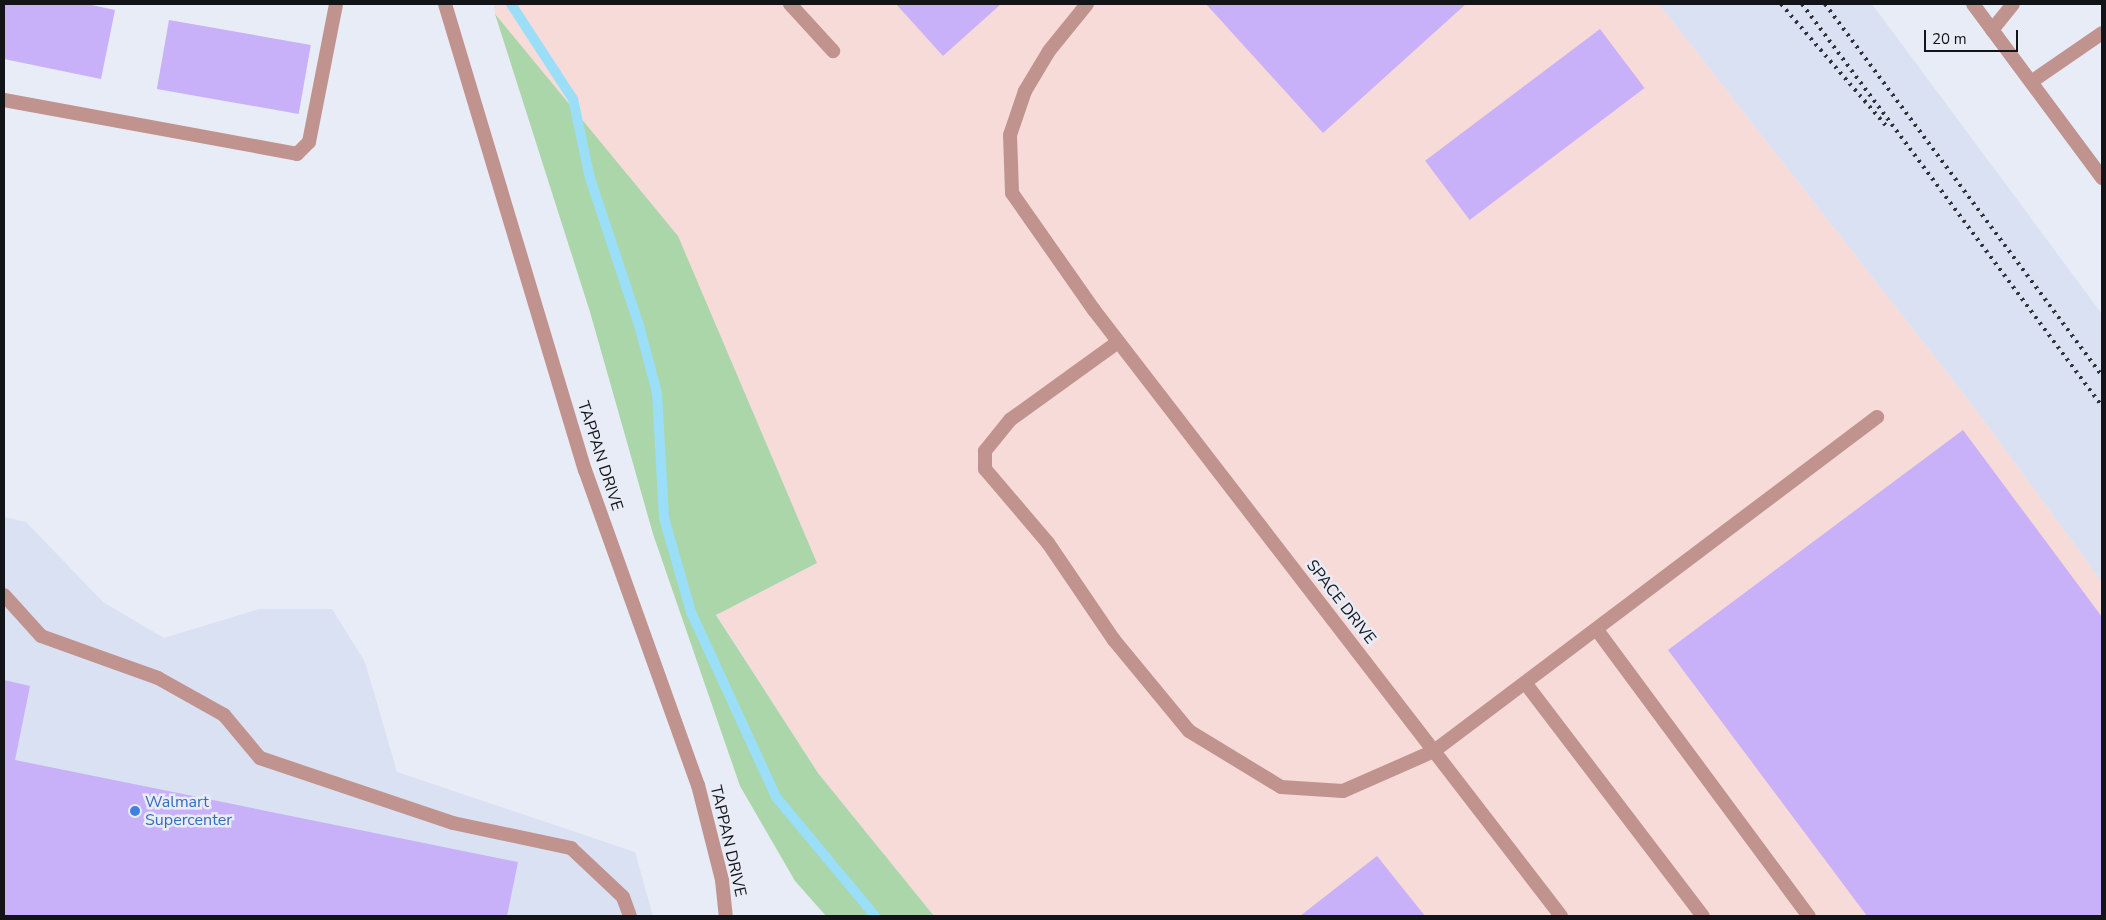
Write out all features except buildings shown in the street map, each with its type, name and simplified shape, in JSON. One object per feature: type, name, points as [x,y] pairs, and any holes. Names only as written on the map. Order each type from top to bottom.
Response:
[{"type":"street","points":[[4,100],[297,154],[309,142],[336,4]]},
{"type":"street","name":"TAPPAN DRIVE","points":[[445,4],[585,470],[698,785],[722,880],[726,916]]},
{"type":"street","points":[[790,4],[832,51]]},
{"type":"street","name":"SPACE DRIVE","points":[[1087,4],[1048,51],[1025,91],[1010,135],[1012,193],[1118,342],[1561,916]]},
{"type":"street","points":[[1973,4],[2102,178]]},
{"type":"street","points":[[1992,30],[2013,4]]},
{"type":"street","points":[[2032,82],[2102,33]]},
{"type":"street","points":[[1118,342],[1010,420],[985,452],[985,469],[1048,543],[1114,640],[1189,731],[1282,787],[1343,790],[1434,751],[1526,684],[1877,417]]},
{"type":"street","points":[[4,595],[41,636],[158,678],[224,715],[260,758],[453,823],[571,848],[623,897],[630,916]]},
{"type":"street","points":[[1597,630],[1809,916]]},
{"type":"street","points":[[1526,684],[1703,916]]},
{"type":"shaded area","points":[[494,4],[1659,4],[1973,406],[2102,582],[2102,916],[934,916],[818,773],[716,614],[817,563],[495,14]]},
{"type":"shaded area","points":[[1659,4],[1872,4],[2102,314],[2102,582],[1973,406]]},
{"type":"shaded area","points":[[4,517],[26,522],[103,602],[164,638],[259,609],[332,609],[365,662],[397,772],[635,852],[653,916],[4,916]]},
{"type":"green space","points":[[495,14],[678,236],[817,563],[716,615],[818,773],[934,916],[826,916],[795,881],[740,786],[653,534],[590,312]]},
{"type":"waterway","points":[[511,4],[573,99],[590,178],[639,325],[657,393],[664,518],[691,612],[776,797],[875,916]]},
{"type":"railway","points":[[1781,4],[1887,127]]},
{"type":"railway","points":[[1802,4],[2102,406]]},
{"type":"railway","points":[[1825,4],[2102,375]]},
{"type":"place","name":"Walmart Supercenter","points":[[135,811]]}]
